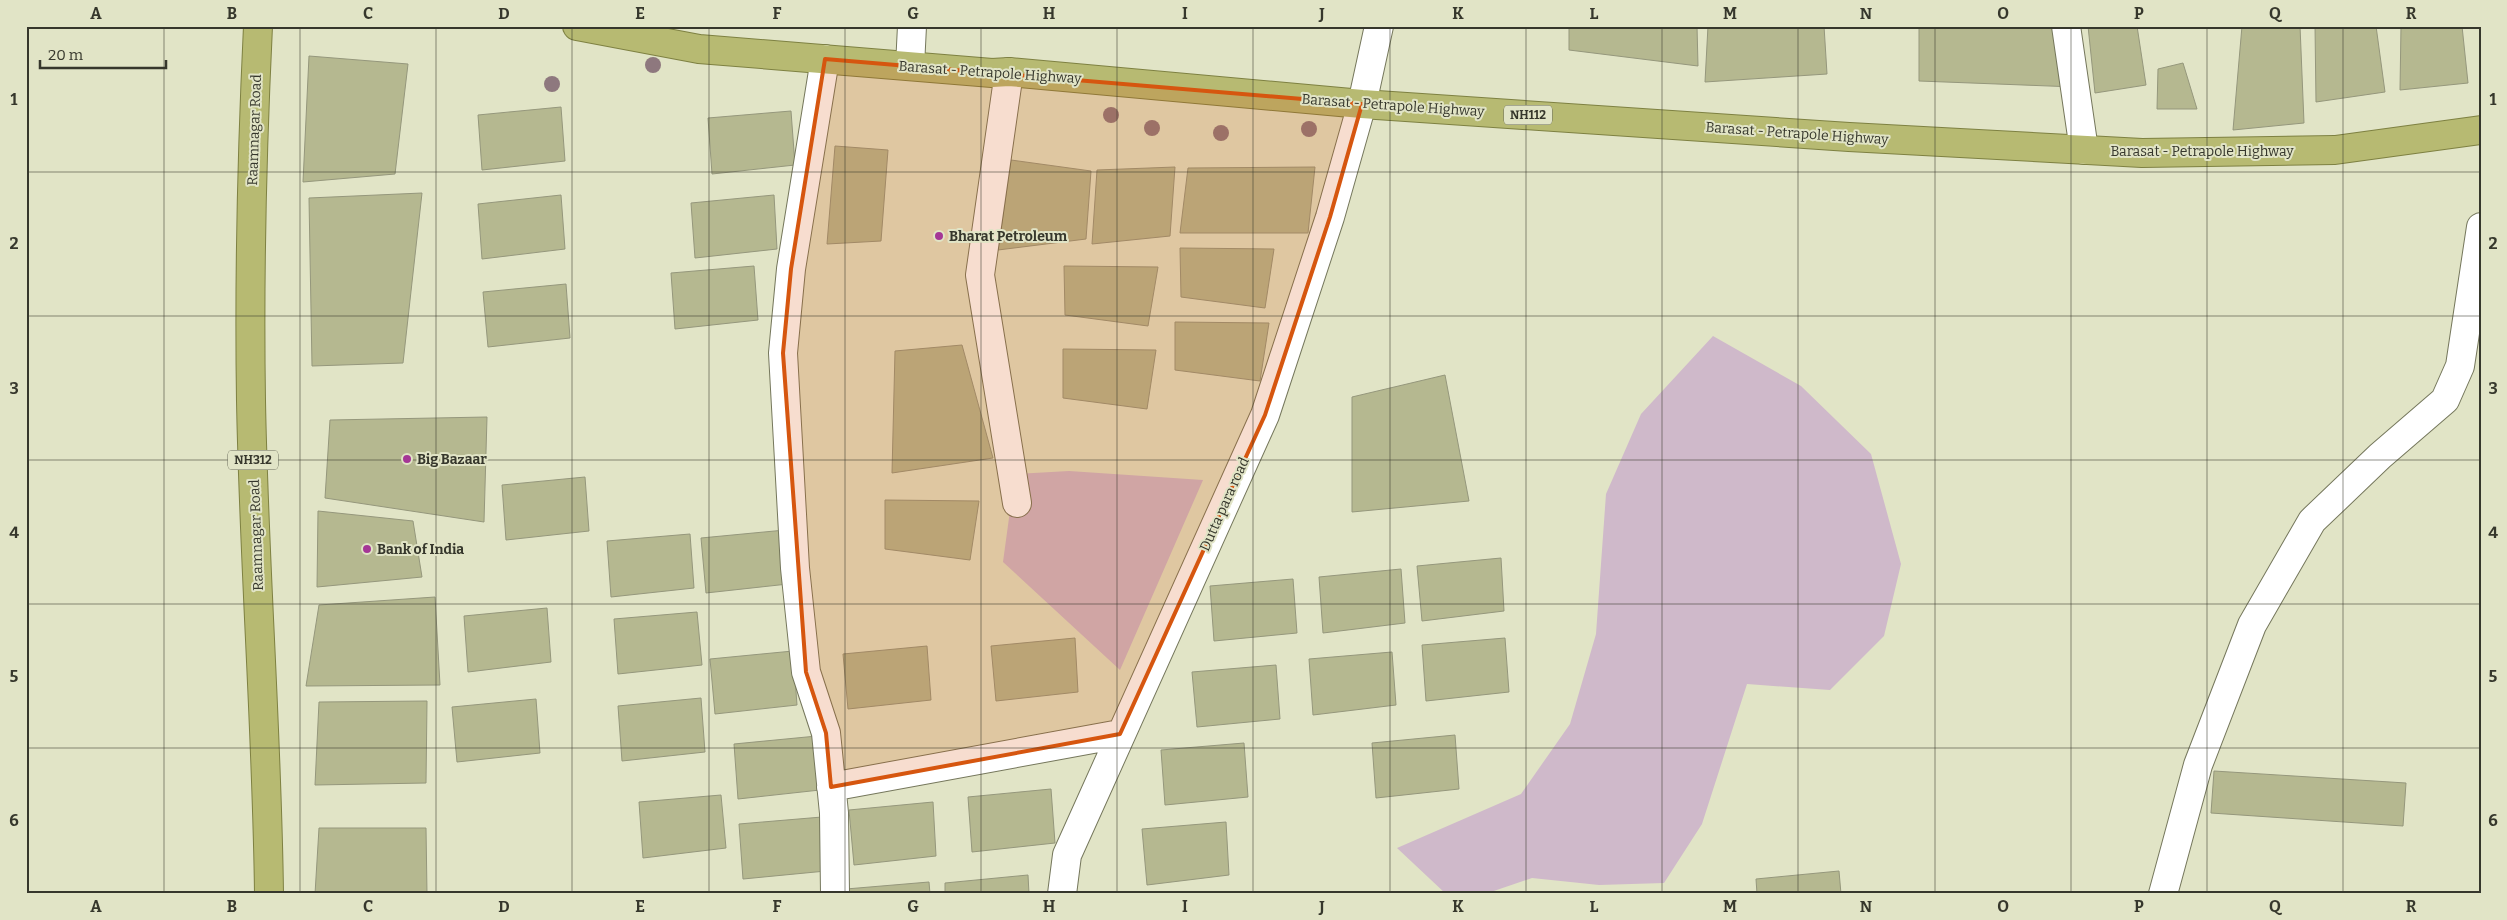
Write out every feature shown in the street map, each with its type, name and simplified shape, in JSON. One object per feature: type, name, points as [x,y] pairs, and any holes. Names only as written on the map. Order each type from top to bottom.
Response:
[{"type":"highway","name":"Raamnagar Road","points":[[258,26],[253,139],[251,392],[265,703],[269,894]]},
{"type":"highway","name":"Barasat - Petrapole Highway","points":[[577,26],[699,49],[992,73],[1009,72],[1362,104],[1839,136],[2084,150],[2142,153],[2335,150],[2481,130]]},
{"type":"street","points":[[910,66],[912,26]]},
{"type":"street","name":"Dutta para road","points":[[1062,894],[1067,855],[1265,415],[1330,217],[1362,104],[1379,26]]},
{"type":"street","points":[[2066,26],[2084,150]]},
{"type":"street","points":[[825,59],[790,269],[783,353],[795,568],[806,672],[826,733],[831,787],[834,894]]},
{"type":"street","points":[[1009,72],[980,275],[1017,503]]},
{"type":"street","points":[[2163,894],[2198,765],[2252,625],[2312,522],[2380,456],[2445,400],[2460,366],[2481,227]]},
{"type":"street","points":[[831,787],[1120,734]]},
{"type":"highlighted area","points":[[825,59],[1362,104],[1330,217],[1265,415],[1120,734],[831,787],[826,733],[806,672],[783,353],[791,269]]},
{"type":"shaded area","points":[[1713,336],[1801,386],[1871,454],[1901,564],[1884,636],[1830,690],[1747,684],[1702,824],[1664,883],[1599,885],[1532,878],[1485,894],[1446,894],[1397,848],[1521,794],[1570,724],[1596,634],[1606,494],[1641,414]]},
{"type":"shaded area","points":[[1069,471],[1203,480],[1120,670],[1003,562],[1015,474]]},
{"type":"building","points":[[1569,26],[1697,26],[1698,66],[1569,50]]},
{"type":"building","points":[[1708,26],[1824,26],[1827,74],[1705,82]]},
{"type":"building","points":[[1919,26],[2064,26],[2075,87],[1919,81]]},
{"type":"building","points":[[2088,26],[2137,26],[2146,85],[2095,93]]},
{"type":"building","points":[[2242,26],[2300,26],[2304,123],[2233,130]]},
{"type":"building","points":[[2315,26],[2376,26],[2385,92],[2316,102]]},
{"type":"building","points":[[2401,26],[2462,26],[2468,83],[2400,90]]},
{"type":"building","points":[[309,56],[408,64],[395,174],[303,182]]},
{"type":"building","points":[[2183,63],[2197,109],[2157,109],[2158,69]]},
{"type":"building","points":[[561,107],[565,161],[482,170],[478,115]]},
{"type":"building","points":[[791,111],[795,165],[712,174],[708,118]]},
{"type":"building","points":[[835,146],[888,150],[881,241],[827,244]]},
{"type":"building","points":[[1011,160],[1091,171],[1086,239],[998,250]]},
{"type":"building","points":[[1175,167],[1170,236],[1092,244],[1097,170]]},
{"type":"building","points":[[1315,167],[1308,233],[1180,233],[1188,168]]},
{"type":"building","points":[[422,193],[403,363],[312,366],[309,198]]},
{"type":"building","points":[[561,195],[565,249],[482,259],[478,204]]},
{"type":"building","points":[[774,195],[777,249],[695,258],[691,203]]},
{"type":"building","points":[[1180,248],[1274,249],[1265,308],[1181,297]]},
{"type":"building","points":[[754,266],[758,320],[675,329],[671,273]]},
{"type":"building","points":[[1064,266],[1158,267],[1148,326],[1065,315]]},
{"type":"building","points":[[566,284],[570,338],[488,347],[483,292]]},
{"type":"building","points":[[1175,322],[1269,323],[1260,381],[1175,370]]},
{"type":"building","points":[[962,345],[993,458],[892,473],[895,351]]},
{"type":"building","points":[[1063,349],[1156,350],[1147,409],[1063,398]]},
{"type":"building","points":[[1445,375],[1469,501],[1352,512],[1352,397]]},
{"type":"building","name":"Big Bazaar","points":[[487,417],[484,522],[325,498],[330,420]]},
{"type":"building","points":[[585,477],[589,531],[506,540],[502,485]]},
{"type":"building","points":[[885,500],[979,501],[970,560],[885,549]]},
{"type":"building","name":"Bank of India","points":[[318,511],[413,521],[422,577],[317,587]]},
{"type":"building","points":[[785,530],[788,584],[706,593],[701,538]]},
{"type":"building","points":[[690,534],[694,588],[611,597],[607,541]]},
{"type":"building","points":[[1501,558],[1504,611],[1422,621],[1417,566]]},
{"type":"building","points":[[1401,569],[1405,623],[1323,633],[1319,577]]},
{"type":"building","points":[[1293,579],[1297,633],[1214,641],[1210,586]]},
{"type":"building","points":[[435,597],[440,685],[306,686],[319,605]]},
{"type":"building","points":[[547,608],[551,662],[468,672],[464,616]]},
{"type":"building","points":[[697,612],[702,665],[618,674],[614,619]]},
{"type":"building","points":[[1075,638],[1078,692],[996,701],[991,646]]},
{"type":"building","points":[[1505,638],[1509,692],[1426,701],[1422,645]]},
{"type":"building","points":[[927,646],[931,700],[848,709],[843,654]]},
{"type":"building","points":[[793,651],[797,705],[715,714],[710,659]]},
{"type":"building","points":[[1392,652],[1396,705],[1313,715],[1309,659]]},
{"type":"building","points":[[1276,665],[1280,719],[1197,727],[1192,672]]},
{"type":"building","points":[[701,698],[705,752],[622,761],[618,706]]},
{"type":"building","points":[[536,699],[540,753],[457,762],[452,707]]},
{"type":"building","points":[[427,701],[426,783],[315,785],[319,702]]},
{"type":"building","points":[[1455,735],[1459,789],[1376,798],[1372,743]]},
{"type":"building","points":[[817,736],[820,790],[738,799],[734,744]]},
{"type":"building","points":[[1244,743],[1248,797],[1165,805],[1161,750]]},
{"type":"building","points":[[2214,771],[2406,783],[2403,826],[2211,813]]},
{"type":"building","points":[[1051,789],[1055,843],[972,852],[968,797]]},
{"type":"building","points":[[721,795],[726,848],[643,858],[639,802]]},
{"type":"building","points":[[933,802],[936,856],[854,865],[849,810]]},
{"type":"building","points":[[822,817],[826,871],[743,879],[739,824]]},
{"type":"building","points":[[1226,822],[1229,875],[1147,885],[1142,829]]},
{"type":"building","points":[[319,828],[426,828],[427,894],[315,894]]},
{"type":"building","points":[[1839,871],[1841,894],[1757,894],[1756,879]]},
{"type":"building","points":[[1028,875],[1029,894],[945,894],[945,883]]},
{"type":"building","points":[[929,882],[930,894],[847,894],[846,889]]},
{"type":"place","name":"Bharat Petroleum","points":[[939,236]]},
{"type":"place","name":"Big Bazaar","points":[[407,459]]},
{"type":"place","name":"Bank of India","points":[[367,549]]}]
